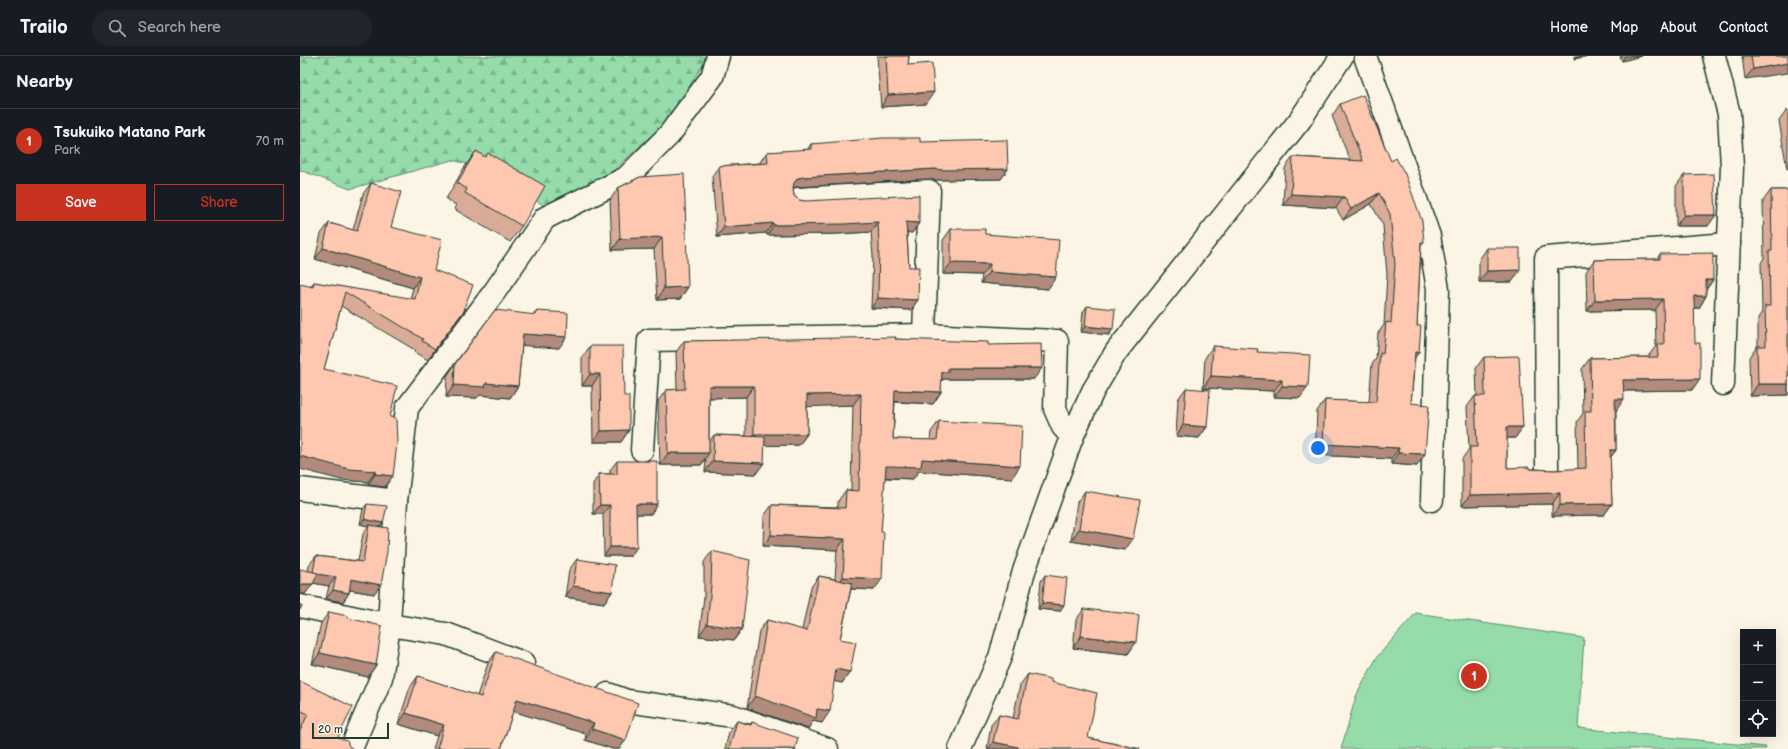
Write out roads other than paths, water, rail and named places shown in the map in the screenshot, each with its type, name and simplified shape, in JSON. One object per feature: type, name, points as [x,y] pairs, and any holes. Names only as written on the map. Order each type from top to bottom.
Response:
[{"type":"street","points":[[351,749],[381,678],[389,625],[396,500],[407,408],[495,291],[545,218],[626,178],[669,135],[712,77],[718,56]]},
{"type":"street","points":[[960,749],[1000,657],[1024,571],[1072,437],[1093,391],[1116,352],[1300,120],[1342,56]]},
{"type":"street","points":[[1365,56],[1430,236],[1438,289],[1432,500]]},
{"type":"street","points":[[1714,56],[1729,114],[1732,168],[1723,384]]},
{"type":"street","points":[[798,199],[929,191],[924,335]]},
{"type":"street","points":[[1547,469],[1546,258],[1728,244]]},
{"type":"street","points":[[642,450],[649,340],[924,335],[1058,341],[1055,409],[1063,427],[1072,437]]},
{"type":"street","points":[[300,489],[396,500]]},
{"type":"street","points":[[300,606],[389,625],[446,634],[540,669]]},
{"type":"street","points":[[590,688],[627,701],[733,716],[827,749]]},
{"type":"place","name":"Tsukuiko Matano Park","points":[[1474,676]]}]
